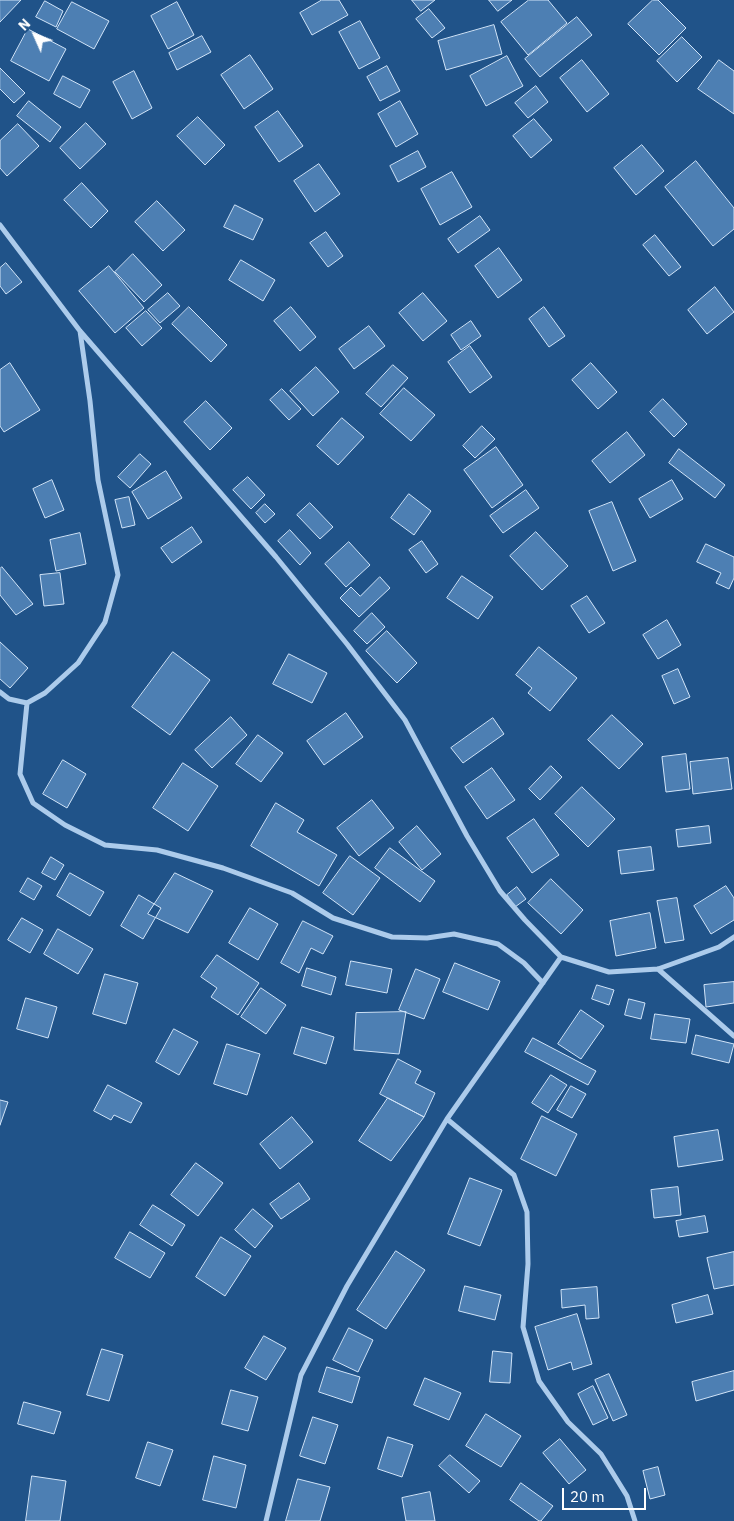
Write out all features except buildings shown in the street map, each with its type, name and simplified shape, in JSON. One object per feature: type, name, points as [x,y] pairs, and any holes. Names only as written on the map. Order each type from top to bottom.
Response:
[{"type":"street","points":[[0,225],[80,331],[270,550],[347,644],[404,720],[467,836],[500,891],[561,957],[609,972],[658,969],[719,947],[734,937]]},
{"type":"street","points":[[0,692],[9,699],[27,703],[45,692],[78,664],[106,622],[118,575],[98,480],[80,331]]},
{"type":"street","points":[[27,703],[20,774],[33,803],[65,825],[105,845],[157,850],[223,868],[292,893],[333,918],[392,937],[427,938],[454,934],[498,944],[524,963],[543,983]]},
{"type":"street","points":[[266,1521],[301,1375],[347,1286],[447,1120],[561,957]]},
{"type":"street","points":[[658,969],[734,1036]]},
{"type":"street","points":[[447,1120],[514,1175],[527,1212],[528,1264],[523,1328],[539,1380],[568,1422],[601,1454],[627,1496],[636,1521]]}]
